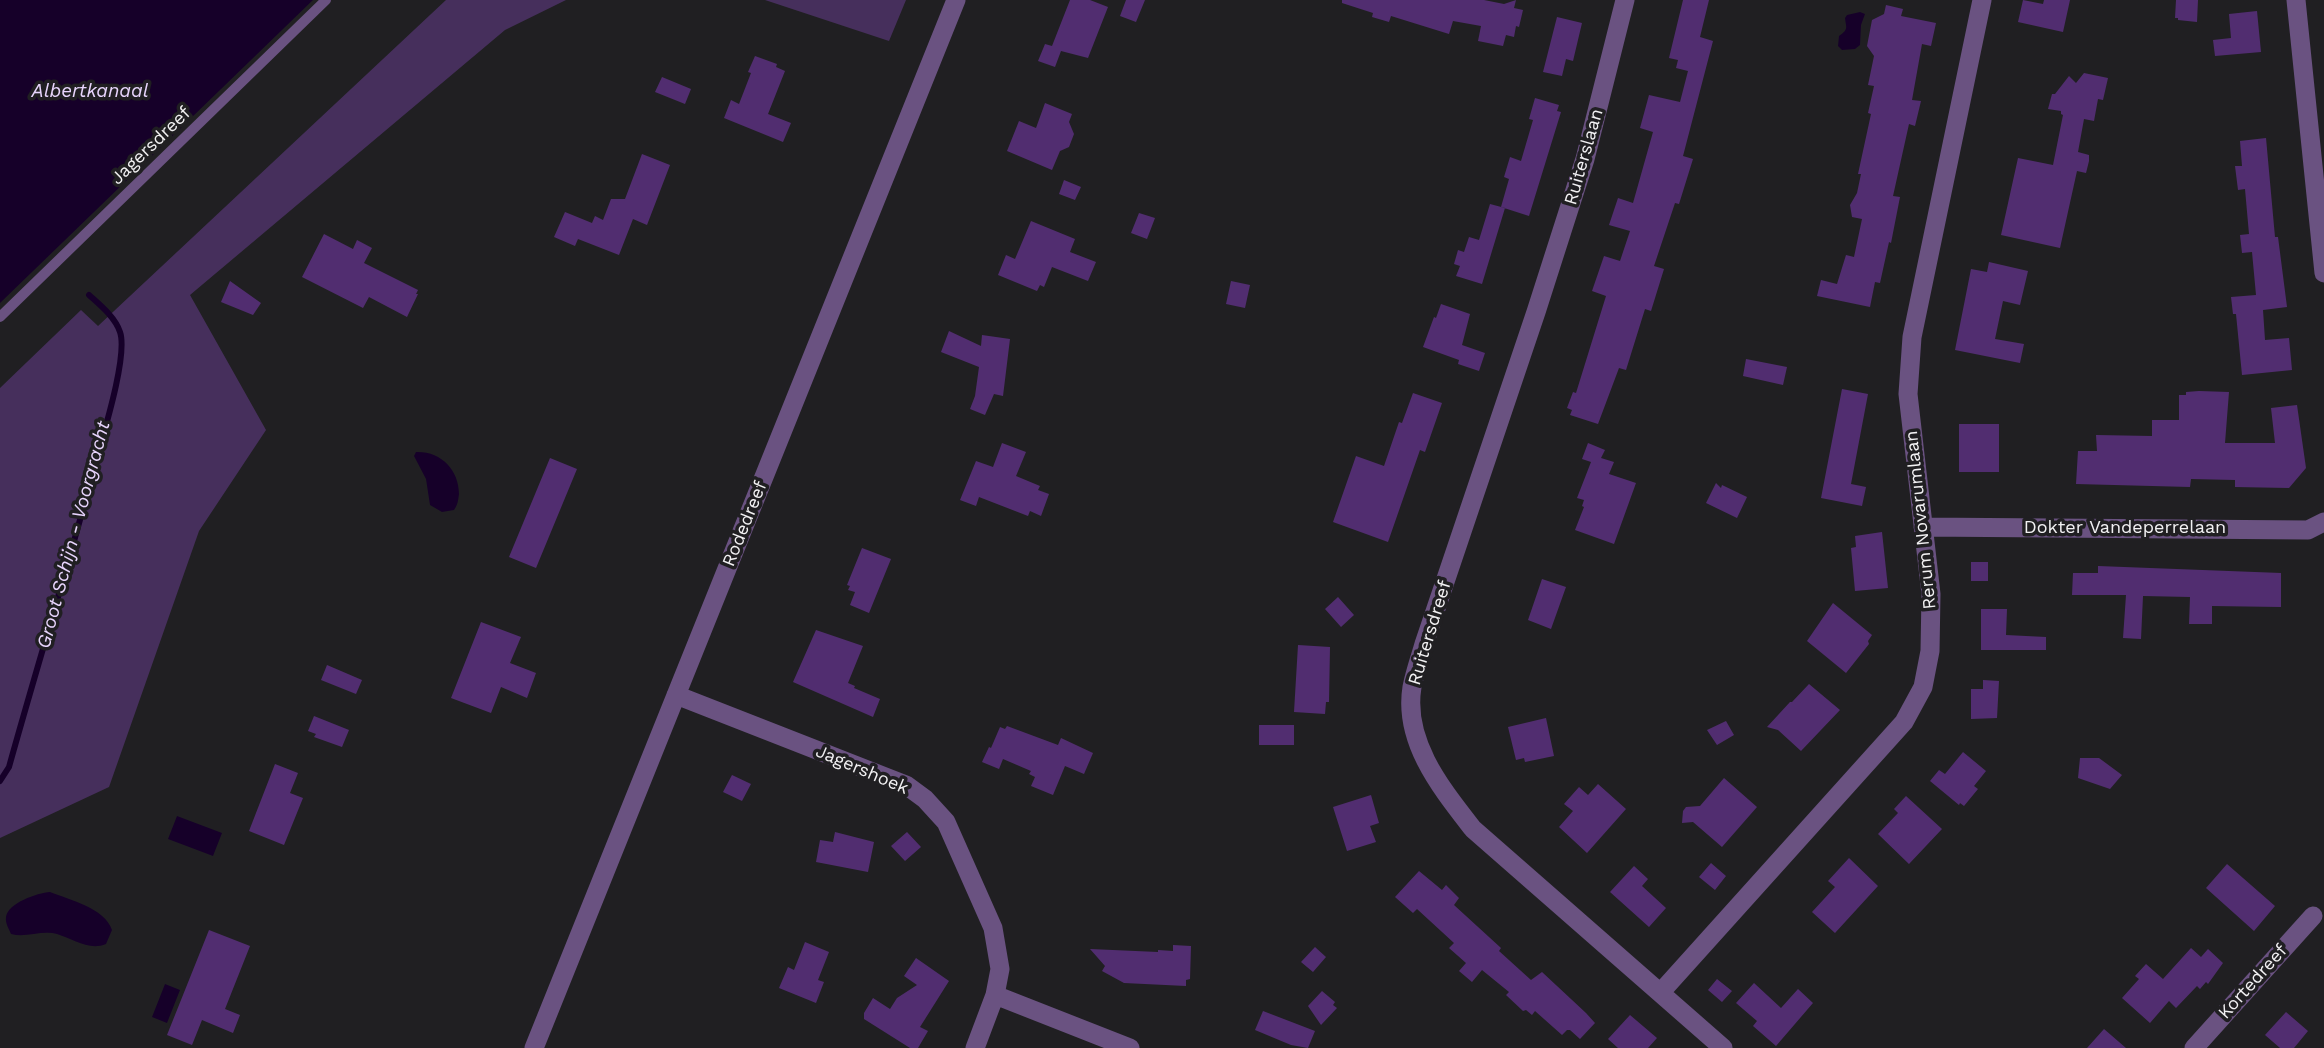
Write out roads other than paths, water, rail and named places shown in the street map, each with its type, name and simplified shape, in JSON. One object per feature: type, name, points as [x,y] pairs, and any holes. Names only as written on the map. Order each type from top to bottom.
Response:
[{"type":"street","name":"Rodedreef","points":[[534,1048],[956,0]]},
{"type":"street","name":"Ruiterslaan","points":[[1536,312],[1585,159],[1625,0]]},
{"type":"street","name":"Rerum Novarumlaan","points":[[1661,992],[1904,722],[1923,687],[1930,651],[1931,594],[1908,394],[1912,337],[1982,0]]},
{"type":"street","points":[[2296,0],[2324,272]]},
{"type":"street","name":"Ruitersdreef","points":[[1536,312],[1424,644],[1412,689],[1413,724],[1424,759],[1445,793],[1474,829],[1723,1048]]},
{"type":"street","name":"Dokter Vandeperrelaan","points":[[1923,527],[2308,530],[2324,522]]},
{"type":"street","name":"Jagershoek","points":[[676,695],[906,785],[925,799],[946,822],[993,929],[1000,969],[995,995],[975,1048]]},
{"type":"street","name":"Kortedreef","points":[[2194,1048],[2313,916]]},
{"type":"street","points":[[995,995],[1130,1048]]},
{"type":"lane","name":"Jagersdreef","points":[[0,317],[327,0]]},
{"type":"water","name":"Albertkanaal","points":[[0,0],[313,0],[0,303]]},
{"type":"water","points":[[1860,12],[1865,14],[1861,25],[1860,45],[1855,49],[1842,50],[1838,46],[1839,36],[1846,28],[1845,18]]},
{"type":"water","points":[[416,452],[441,459],[452,470],[459,494],[454,510],[442,512],[430,505],[426,479],[414,456]]},
{"type":"water","points":[[177,816],[222,833],[213,856],[168,839]]},
{"type":"water","points":[[50,892],[95,910],[102,916],[112,930],[106,944],[87,945],[51,933],[11,934],[6,919],[12,907],[38,894]]},
{"type":"water","points":[[165,984],[180,990],[167,1023],[152,1017]]},
{"type":"waterway","name":"Groot Schijn - Voorgracht","points":[[0,781],[9,767],[76,535],[118,375],[122,343],[120,332],[111,316],[89,295]]}]
